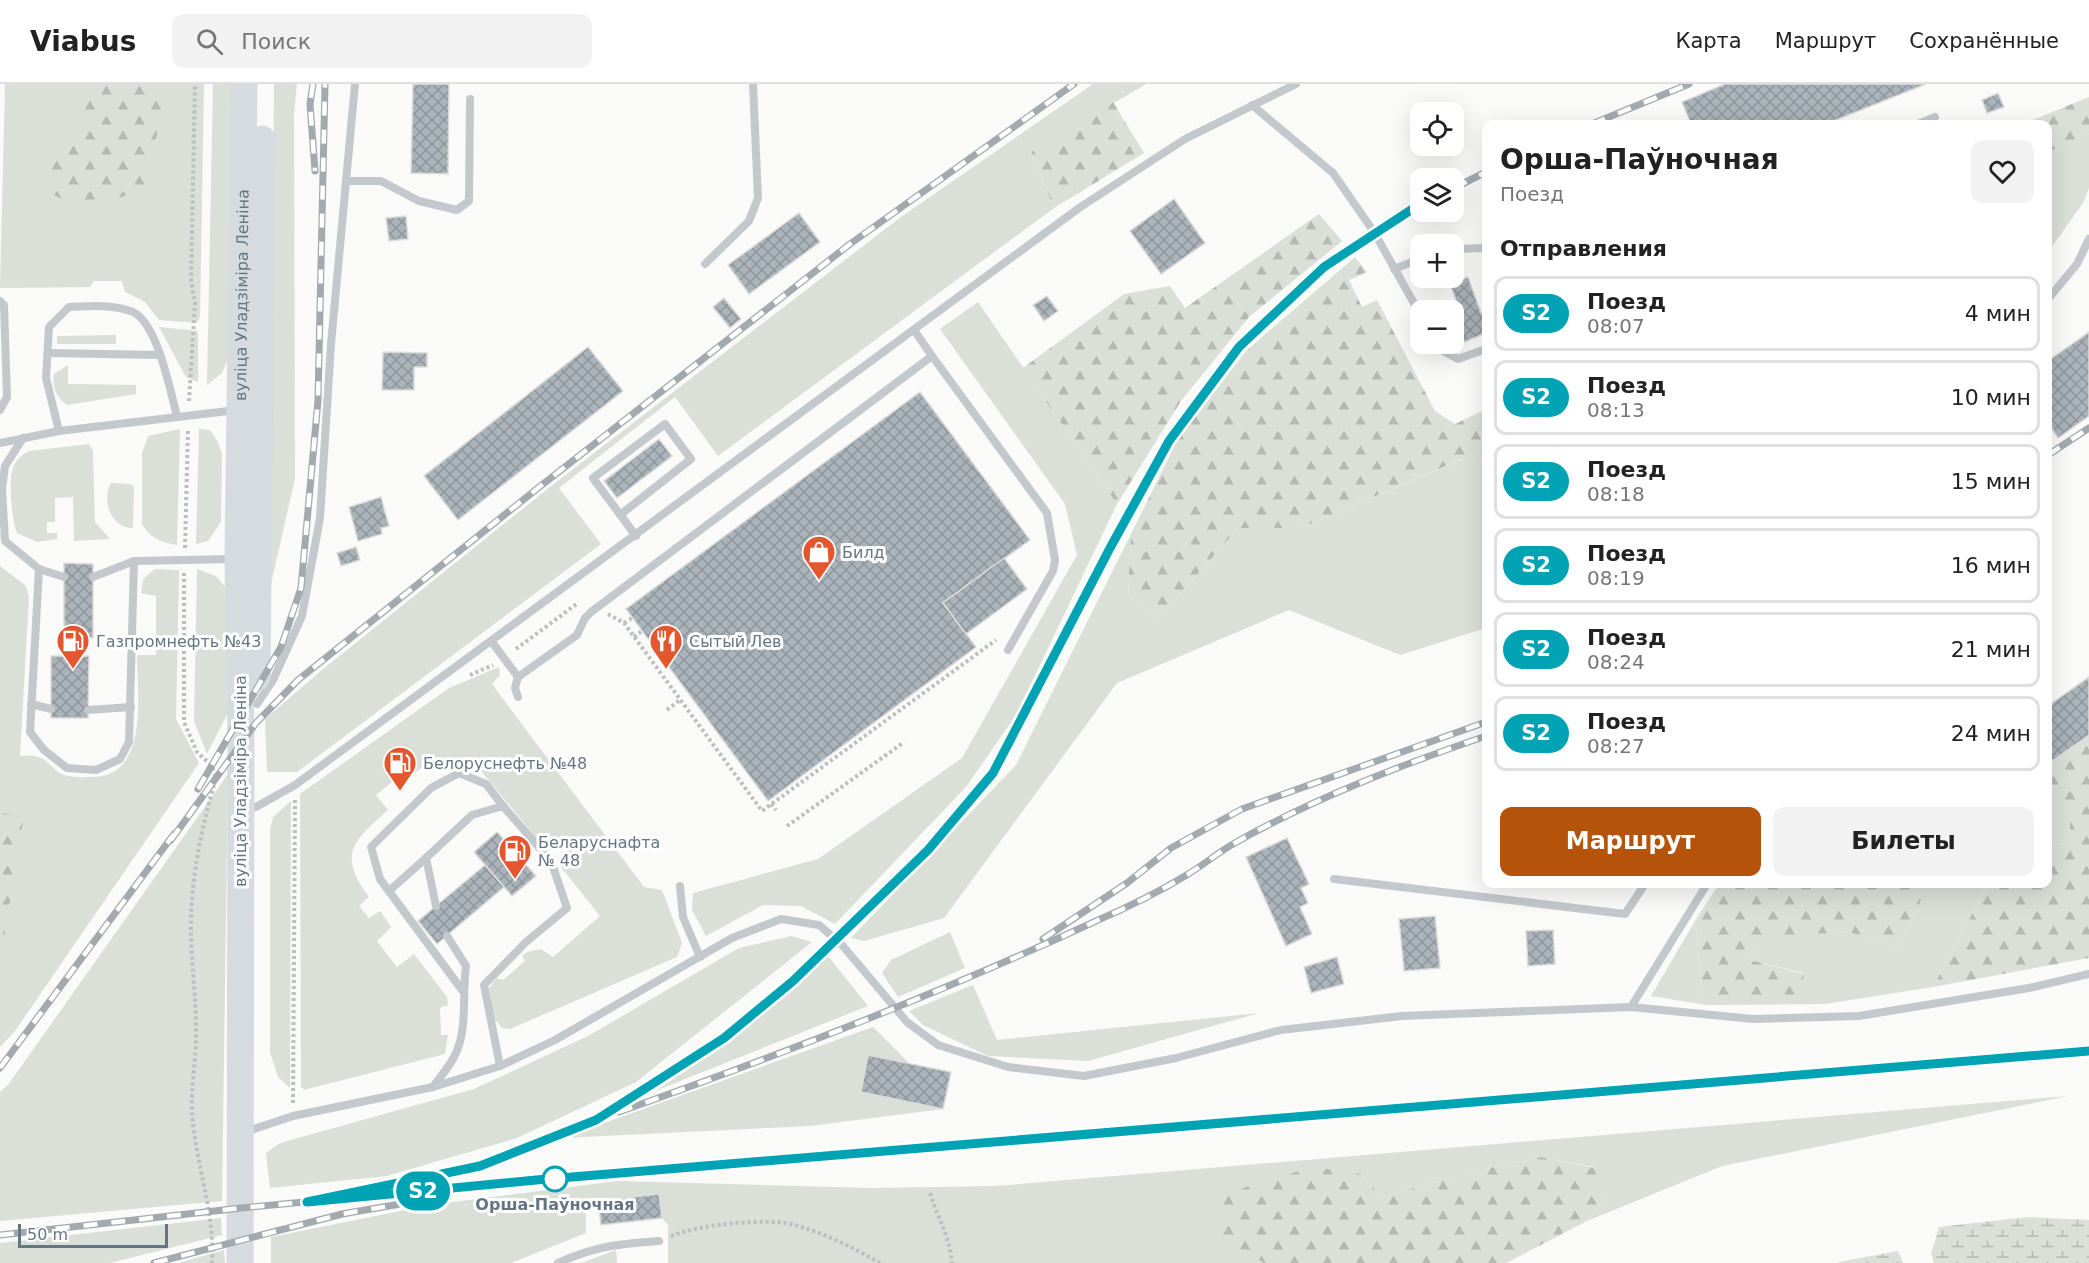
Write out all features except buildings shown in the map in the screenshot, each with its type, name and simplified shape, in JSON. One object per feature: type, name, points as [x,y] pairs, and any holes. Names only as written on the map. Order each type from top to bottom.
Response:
[{"type":"main road","name":"вуліца Уладзіміра Леніна","points":[[244,84],[250,409]]},
{"type":"main road","name":"вуліца Уладзіміра Леніна","points":[[254,1263],[248,1131],[248,560],[250,409],[262,84]]},
{"type":"main road","name":"вуліца Уладзіміра Леніна","points":[[248,560],[257,704],[248,808]]},
{"type":"main road","name":"вуліца Уладзіміра Леніна","points":[[240,1263],[248,1131]]},
{"type":"lane","points":[[257,704],[273,681],[302,616],[320,518],[332,344],[355,84]]},
{"type":"lane","points":[[705,264],[749,220],[758,198],[753,84]]},
{"type":"lane","points":[[248,808],[295,785],[1089,202],[1185,139],[1296,84]]},
{"type":"lane","points":[[348,182],[381,181],[419,201],[457,210],[469,201],[470,99]]},
{"type":"lane","points":[[1252,105],[1333,173],[1374,232],[1412,300]]},
{"type":"lane","points":[[1928,120],[1935,117]]},
{"type":"lane","points":[[2052,294],[2078,264],[2089,239]]},
{"type":"lane","points":[[1464,249],[1482,248]]},
{"type":"lane","points":[[1394,269],[1410,263]]},
{"type":"lane","points":[[0,301],[4,304],[7,398],[0,410]]},
{"type":"lane","points":[[58,431],[46,378],[50,327],[69,307],[100,306],[134,313],[153,334],[177,416]]},
{"type":"lane","points":[[914,330],[1049,516],[1055,560],[1053,571],[1008,650]]},
{"type":"lane","points":[[1449,354],[1458,359],[1482,350]]},
{"type":"lane","points":[[48,353],[159,355]]},
{"type":"lane","points":[[518,697],[515,688],[518,677],[577,635],[585,618],[591,612],[932,356]]},
{"type":"lane","points":[[0,443],[58,431],[250,409]]},
{"type":"lane","points":[[620,514],[691,459],[665,424],[593,478],[636,536]]},
{"type":"lane","points":[[23,438],[5,466],[2,489],[5,541],[39,569],[64,577]]},
{"type":"lane","points":[[93,577],[134,561],[185,558],[248,560]]},
{"type":"lane","points":[[39,569],[30,732],[44,750],[67,768],[96,770],[120,759],[129,742],[134,561]]},
{"type":"lane","points":[[492,642],[518,677]]},
{"type":"lane","points":[[31,704],[51,709]]},
{"type":"lane","points":[[88,710],[131,707]]},
{"type":"lane","points":[[462,990],[380,879],[370,846],[430,788],[459,773],[486,784],[551,861],[567,908],[525,942],[484,985],[500,1066]]},
{"type":"lane","points":[[389,891],[472,814],[503,806]]},
{"type":"lane","points":[[426,858],[436,906]]},
{"type":"lane","points":[[1334,879],[1576,910],[1625,914],[1642,888]]},
{"type":"lane","points":[[680,886],[683,917],[700,957]]},
{"type":"lane","points":[[1631,1007],[1705,888]]},
{"type":"lane","points":[[248,1131],[293,1116],[433,1087],[500,1066],[555,1040],[732,938],[781,919],[819,924],[842,945],[907,1022],[938,1045],[1008,1067],[1084,1076],[1176,1058],[1281,1030],[1402,1016],[1631,1007],[1753,1019],[1859,1016],[2029,987],[2089,974]]},
{"type":"lane","points":[[433,1087],[456,1054],[462,1029],[462,990],[466,966],[447,936]]},
{"type":"lane","points":[[558,1263],[590,1249],[607,1245],[658,1241]]},
{"type":"path","points":[[195,84],[191,280],[195,303],[188,416],[182,640],[184,722],[197,752],[211,765],[216,777],[195,866],[190,921],[196,1031],[192,1090],[193,1122],[210,1224],[212,1263]]},
{"type":"path","points":[[516,649],[579,602]]},
{"type":"path","points":[[607,614],[624,623],[762,811],[1026,619]]},
{"type":"path","points":[[624,623],[632,618]]},
{"type":"path","points":[[634,637],[642,631]]},
{"type":"path","points":[[667,710],[680,700]]},
{"type":"path","points":[[888,720],[891,724]]},
{"type":"path","points":[[788,826],[904,742]]},
{"type":"path","points":[[293,1116],[295,785]]},
{"type":"path","points":[[771,804],[776,810]]},
{"type":"path","points":[[930,1193],[937,1216],[947,1232],[952,1263]]},
{"type":"path","points":[[658,1241],[684,1231],[739,1223],[794,1224],[857,1250],[880,1263]]},
{"type":"green space","points":[[5,84],[204,84],[200,317],[197,323],[159,320],[145,302],[125,292],[122,281],[94,281],[90,287],[0,288]]},
{"type":"green space","points":[[78,84],[170,84],[143,189],[87,210],[45,191],[47,148],[87,134]]},
{"type":"green space","points":[[213,84],[239,84],[228,359],[222,373],[207,385]]},
{"type":"green space","points":[[274,84],[297,84],[294,113],[295,478],[269,593]]},
{"type":"green space","points":[[1093,84],[1146,84],[1031,152],[1054,208],[718,456],[675,397],[559,488],[601,544],[297,772],[267,772],[265,719],[322,670],[555,483],[901,217]]},
{"type":"green space","points":[[2089,97],[2089,133],[2052,150],[2052,120],[2033,120]]},
{"type":"green space","points":[[1113,102],[1144,153],[1054,208],[1031,152]]},
{"type":"green space","points":[[2089,133],[2089,188],[2083,203],[2052,246],[2052,150]]},
{"type":"green space","points":[[1319,214],[1342,241],[1249,317],[1181,401],[1117,504],[1023,368],[1124,294],[1170,286],[1185,308]]},
{"type":"green space","points":[[1355,257],[1367,272],[1349,280],[1362,307],[1377,300],[1435,411],[1455,424],[1482,411],[1482,462],[1462,459],[1301,528],[1238,528],[1159,618],[1128,595],[1131,534],[1177,441],[1246,351]]},
{"type":"green space","points":[[978,302],[1117,504],[1016,715],[966,787],[835,924],[801,906],[763,905],[706,936],[692,910],[693,893],[818,859],[962,758],[1077,555],[1065,504],[940,329]]},
{"type":"green space","points":[[159,327],[198,331],[198,382],[186,377]]},
{"type":"green space","points":[[116,335],[116,344],[57,344],[57,336]]},
{"type":"green space","points":[[68,365],[68,384],[136,385],[136,394],[67,405],[54,387],[54,374]]},
{"type":"green space","points":[[180,429],[177,545],[157,539],[142,524],[142,453],[148,436]]},
{"type":"green space","points":[[199,429],[210,430],[222,454],[221,522],[208,541],[196,544]]},
{"type":"green space","points":[[89,444],[93,451],[95,522],[110,539],[74,541],[73,497],[55,498],[55,522],[47,522],[47,533],[57,533],[57,539],[37,542],[17,533],[11,491],[12,474],[17,460],[29,451]]},
{"type":"green space","points":[[1463,459],[1482,461],[1482,629],[1400,655],[1289,610],[1117,683],[944,918],[864,941],[851,938],[1016,765],[1131,534],[1128,595],[1159,618],[1238,528],[1301,528]]},
{"type":"green space","points":[[111,483],[131,484],[134,487],[133,528],[119,524],[110,512],[107,497]]},
{"type":"green space","points":[[0,566],[26,586],[29,597],[20,756],[42,758],[60,773],[78,777],[111,773],[124,763],[132,748],[138,710],[137,655],[156,655],[156,596],[141,593],[143,579],[155,569],[179,570],[176,719],[199,763],[15,1031],[0,1047]]},
{"type":"green space","points":[[197,569],[216,576],[231,594],[234,701],[207,754],[194,721]]},
{"type":"green space","points":[[499,667],[500,675],[492,684],[644,887],[662,890],[682,943],[677,957],[510,1029],[502,1028],[493,1017],[489,988],[497,978],[503,980],[525,961],[522,956],[527,952],[541,949],[553,957],[600,916],[561,867],[571,858],[559,843],[547,851],[482,772],[460,767],[444,770],[434,758],[410,777],[404,772],[376,795],[388,810],[358,840],[353,849],[352,859],[359,882],[369,897],[359,906],[369,918],[380,911],[391,927],[377,941],[397,967],[414,954],[447,997],[448,1005],[440,1008],[441,1035],[448,1035],[445,1054],[304,1090],[301,1086],[300,794],[449,688]]},
{"type":"green space","points":[[2089,735],[2089,958],[1933,987],[1986,888],[2052,888],[2052,848],[2068,847],[2071,816],[2052,801],[2052,761]]},
{"type":"green space","points":[[228,774],[222,1201],[0,1221],[0,1092],[8,1085]]},
{"type":"green space","points":[[291,801],[290,1088],[278,1077],[270,1052],[270,829],[273,817]]},
{"type":"green space","points":[[2052,801],[2071,815],[2068,847],[2052,848]]},
{"type":"green space","points":[[0,813],[24,816],[0,961]]},
{"type":"green space","points":[[1716,888],[1910,888],[1921,900],[1900,947],[1849,932],[1761,937],[1750,960],[1804,974],[1799,998],[1703,996],[1695,921]]},
{"type":"green space","points":[[1910,888],[1986,888],[1933,987],[1825,1004],[1707,1005],[1651,996],[1695,921],[1703,996],[1804,973],[1750,960],[1761,936],[1849,932],[1900,947],[1921,900]]},
{"type":"green space","points":[[950,932],[965,968],[898,997],[882,973],[891,960]]},
{"type":"green space","points":[[791,936],[812,942],[636,1082],[517,1138],[387,1176],[270,1188],[266,1153],[280,1143],[474,1089],[588,1036],[739,948]]},
{"type":"green space","points":[[828,956],[868,1006],[655,1091],[745,1028],[787,994]]},
{"type":"green space","points":[[973,985],[997,1040],[1259,1013],[1088,1061],[988,1056],[923,1025],[909,1011]]},
{"type":"green space","points":[[873,1027],[909,1063],[868,1055],[861,1092],[943,1109],[810,1126],[562,1138]]},
{"type":"green space","points":[[2068,1096],[1722,1166],[1587,1221],[1604,1200],[1594,1167],[1541,1157],[1479,1170],[1382,1197],[1361,1174],[1262,1260],[1264,1263],[668,1263],[668,1225],[662,1218],[659,1195],[586,1201],[586,1233],[511,1263],[271,1263],[271,1237],[430,1205],[618,1181],[872,1188],[996,1186]]},
{"type":"green space","points":[[1541,1157],[1595,1168],[1604,1200],[1587,1221],[1506,1263],[1264,1263],[1225,1240],[1216,1224],[1219,1199],[1251,1185],[1314,1167],[1361,1174],[1382,1197],[1479,1170]]},
{"type":"green space","points":[[2028,1217],[2089,1220],[2089,1263],[1934,1263],[1931,1254],[1939,1227]]},
{"type":"green space","points":[[221,1218],[222,1235],[110,1263],[0,1263],[0,1243]]},
{"type":"green space","points":[[224,1250],[225,1263],[178,1263]]},
{"type":"green space","points":[[616,1250],[617,1263],[581,1263]]},
{"type":"green space","points":[[1898,1251],[1903,1263],[1837,1263],[1844,1261]]},
{"type":"railway","points":[[313,84],[310,104],[315,171]]},
{"type":"railway","points":[[198,789],[281,647],[301,588],[318,400],[325,84]]},
{"type":"railway","points":[[171,840],[256,723],[298,680],[538,488],[850,244],[1074,84]]},
{"type":"railway","points":[[1602,120],[1689,84]]},
{"type":"railway","points":[[1464,183],[1482,174]]},
{"type":"railway","points":[[372,1189],[480,1166],[596,1120],[724,1038],[793,981],[928,850],[993,773],[1110,548],[1169,441],[1239,347],[1325,267],[1410,211]]},
{"type":"railway","points":[[2052,452],[2089,428]]},
{"type":"railway","points":[[1043,939],[1127,883],[1171,848],[1242,809],[1482,723]]},
{"type":"railway","points":[[619,1112],[800,1046],[1038,948],[1164,888],[1233,844],[1294,812],[1389,771],[1482,737]]},
{"type":"railway","points":[[0,1068],[174,834]]},
{"type":"railway","points":[[0,1235],[241,1208],[536,1180],[2089,1051]]},
{"type":"railway","points":[[154,1263],[342,1214],[441,1197]]},
{"type":"train","name":"S2","points":[[1410,209],[1324,267],[1239,347],[1169,441],[1110,548],[993,773],[928,850],[793,981],[724,1038],[596,1120],[480,1166],[307,1202],[536,1180],[2089,1051]]},
{"type":"place","name":"Билд","points":[[819,581]]},
{"type":"place","name":"Газпромнефть №43","points":[[73,670]]},
{"type":"place","name":"Сытый Лев","points":[[666,670]]},
{"type":"place","name":"Белоруснефть №48","points":[[400,792]]},
{"type":"place","name":"Беларуснафта № 48","points":[[515,880]]},
{"type":"place","name":"Орша-Паўночная","points":[[555,1179]]}]
